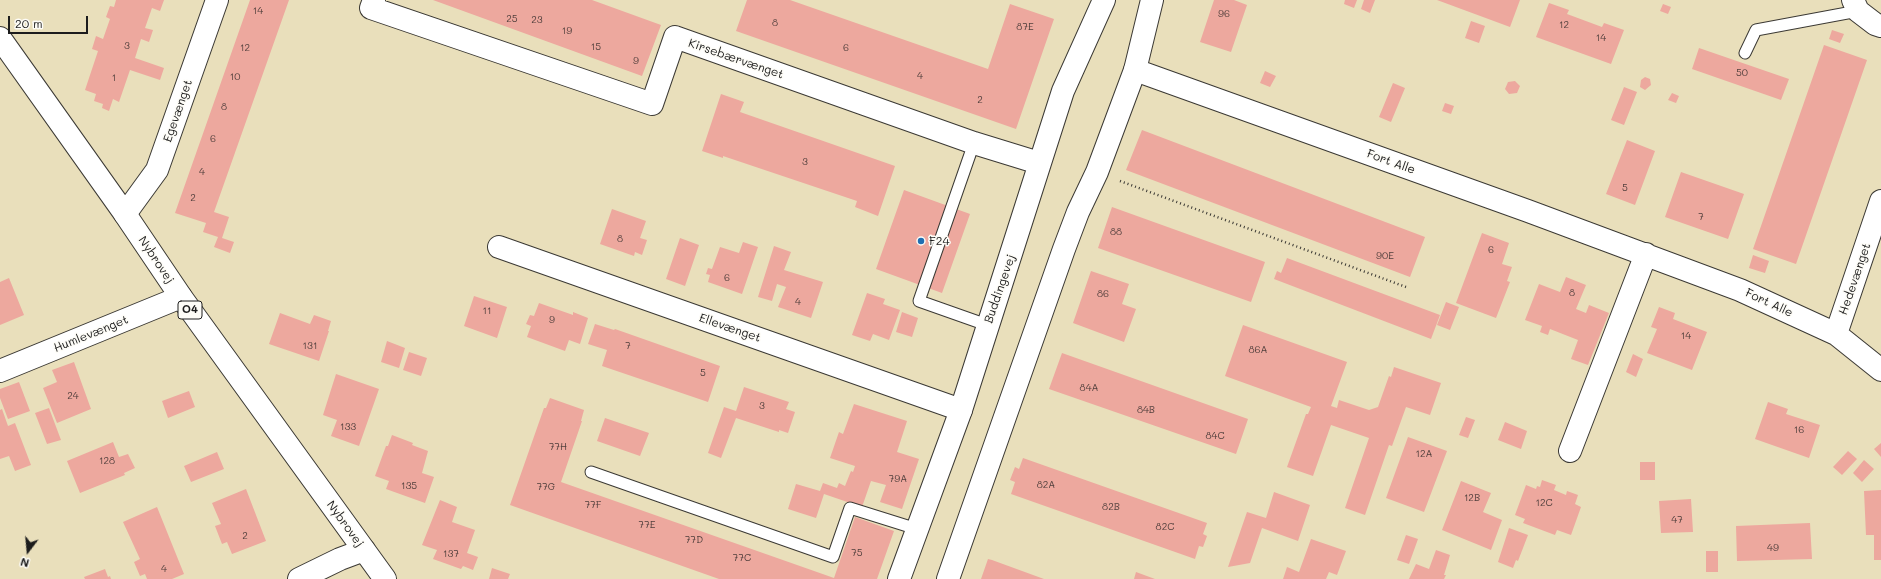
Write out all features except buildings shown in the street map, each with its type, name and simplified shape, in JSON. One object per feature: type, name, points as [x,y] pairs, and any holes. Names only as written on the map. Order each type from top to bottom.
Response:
[{"type":"street","name":"Egevænget","points":[[125,214],[157,170],[217,0]]},
{"type":"street","name":"Kirsebærvænget","points":[[374,0],[371,8],[652,104],[675,37],[974,143],[1039,163]]},
{"type":"street","name":"Buddingevej","points":[[899,579],[961,410],[1063,91],[1104,0]]},
{"type":"street","points":[[948,579],[1069,237],[1097,172],[1135,70],[1152,0]]},
{"type":"street","points":[[1856,5],[1875,24],[1881,26]]},
{"type":"street","name":"Nybrovej","points":[[0,38],[125,214],[181,297],[385,579]]},
{"type":"street","name":"Fort Alle","points":[[1135,70],[1646,254],[1740,290],[1836,334],[1881,370]]},
{"type":"street","name":"Hedevænget","points":[[1836,334],[1881,201]]},
{"type":"street","name":"Ellevænget","points":[[499,247],[961,410]]},
{"type":"street","points":[[1570,451],[1646,254]]},
{"type":"street","name":"Humlevænget","points":[[0,371],[181,297]]},
{"type":"street","points":[[309,575],[364,550]]},
{"type":"lane","points":[[1745,53],[1756,30],[1856,5]]},
{"type":"lane","points":[[974,143],[919,301],[987,325]]},
{"type":"lane","points":[[592,472],[833,557],[850,508],[917,529]]},
{"type":"path","points":[[1097,172],[1406,288]]},
{"type":"place","name":"F24","points":[[921,241]]}]
